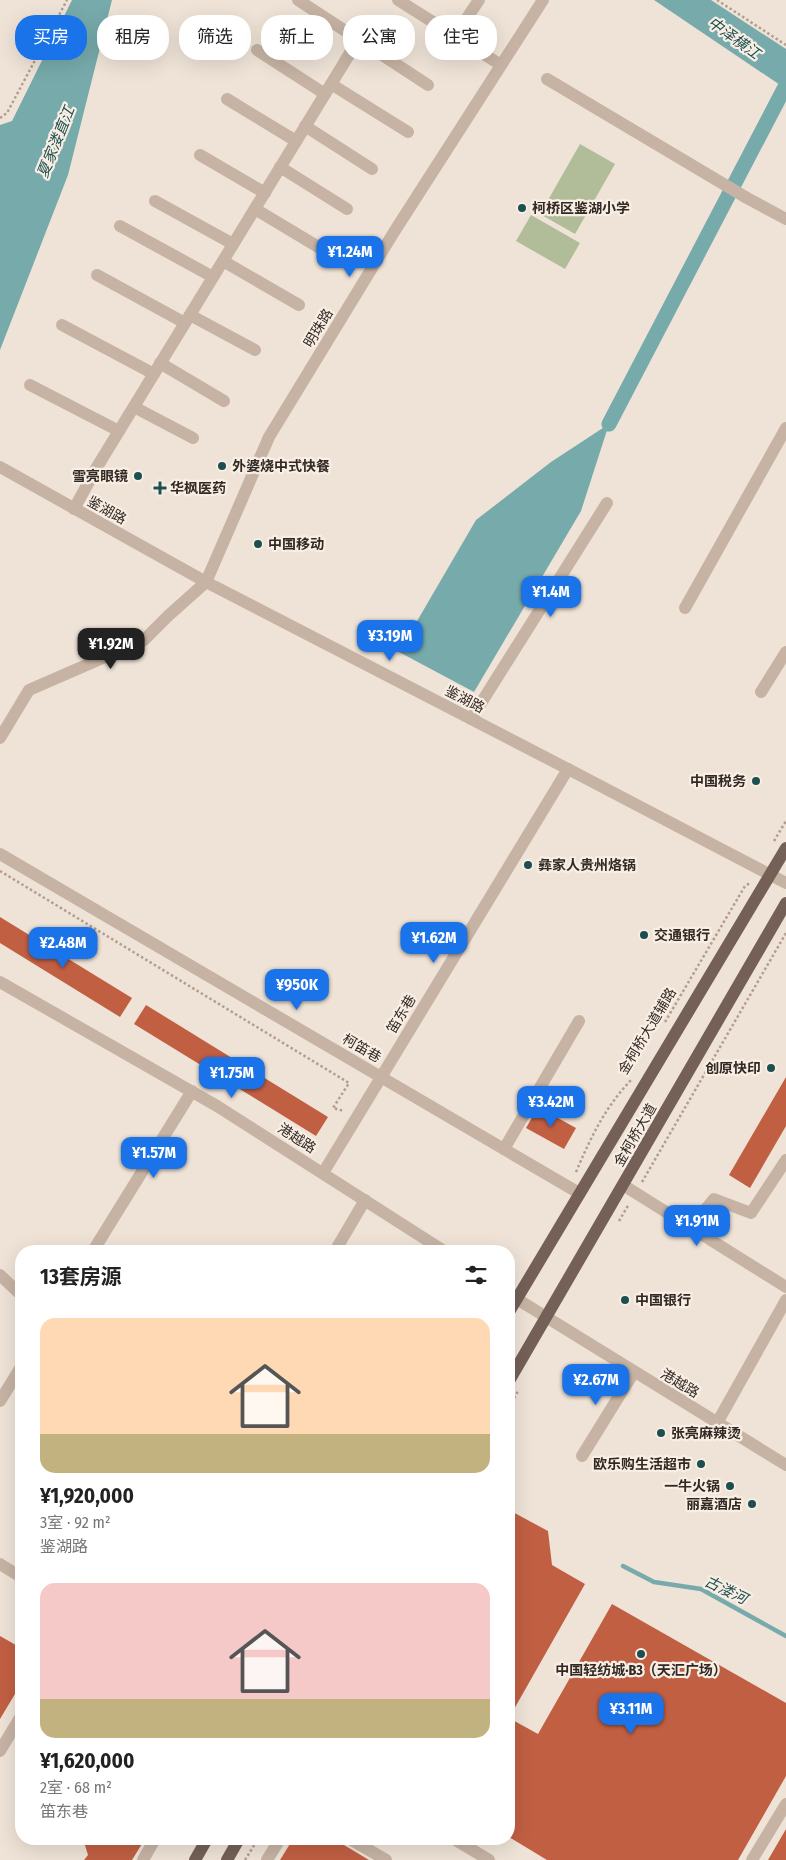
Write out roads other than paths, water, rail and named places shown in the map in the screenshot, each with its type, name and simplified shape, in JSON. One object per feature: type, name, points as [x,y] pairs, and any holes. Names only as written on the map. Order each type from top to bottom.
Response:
[{"type":"main road","name":"金柯桥大道","points":[[515,1291],[574,1190],[786,848]]},
{"type":"main road","name":"金柯桥大道","points":[[515,1371],[786,903]]},
{"type":"main road","points":[[195,1860],[204,1845]]},
{"type":"main road","points":[[227,1860],[236,1845]]},
{"type":"street","points":[[298,0],[343,30]]},
{"type":"street","points":[[398,0],[425,17]]},
{"type":"street","points":[[469,15],[479,0]]},
{"type":"street","name":"明珠路","points":[[206,582],[269,437],[394,232],[543,0]]},
{"type":"street","points":[[258,50],[408,132]]},
{"type":"street","points":[[74,509],[119,431],[346,60]]},
{"type":"street","points":[[389,60],[428,85]]},
{"type":"street","points":[[493,60],[501,65]]},
{"type":"street","points":[[547,79],[747,198],[786,219]]},
{"type":"street","points":[[227,99],[296,141]]},
{"type":"street","points":[[306,126],[372,169]]},
{"type":"street","points":[[200,155],[265,193]]},
{"type":"street","points":[[280,167],[347,209]]},
{"type":"street","points":[[156,201],[233,244]]},
{"type":"street","points":[[255,209],[320,248]]},
{"type":"street","points":[[120,226],[213,278]]},
{"type":"street","points":[[223,261],[299,305]]},
{"type":"street","points":[[97,275],[256,350]]},
{"type":"street","points":[[62,325],[224,401]]},
{"type":"street","points":[[30,385],[119,431]]},
{"type":"street","points":[[134,407],[193,438]]},
{"type":"street","points":[[685,608],[786,428]]},
{"type":"street","name":"鉴湖路","points":[[0,468],[206,582],[786,883]]},
{"type":"street","points":[[472,719],[607,503]]},
{"type":"street","points":[[0,738],[29,690],[144,640],[206,582]]},
{"type":"street","points":[[760,692],[786,652]]},
{"type":"street","name":"笛东巷","points":[[323,1173],[568,769]]},
{"type":"street","name":"柯笛巷","points":[[0,854],[574,1190]]},
{"type":"street","name":"港越路","points":[[0,982],[217,1106],[435,1245]]},
{"type":"street","points":[[504,1149],[579,1021]]},
{"type":"street","points":[[97,1245],[192,1091]]},
{"type":"street","points":[[691,1227],[714,1199],[751,1213],[786,1160]]},
{"type":"street","points":[[623,1185],[786,1287]]},
{"type":"street","points":[[339,1245],[365,1200]]},
{"type":"street","points":[[0,1275],[15,1289]]},
{"type":"street","name":"港越路","points":[[515,1298],[786,1465]]},
{"type":"street","points":[[718,1423],[786,1300]]},
{"type":"street","points":[[582,1456],[634,1372]]},
{"type":"street","points":[[0,1401],[15,1376]]},
{"type":"street","points":[[0,1564],[15,1573]]},
{"type":"street","points":[[0,1751],[15,1726]]},
{"type":"street","points":[[752,1860],[786,1804]]},
{"type":"street","points":[[143,1860],[152,1845]]},
{"type":"street","points":[[268,1860],[277,1845]]},
{"type":"street","points":[[360,1845],[386,1860]]},
{"type":"street","points":[[464,1845],[489,1860]]},
{"type":"water","name":"夏家溇直江","points":[[72,0],[112,0],[108,15],[97,15],[97,60],[68,175],[0,350],[0,125],[12,121],[42,60],[87,60],[87,15],[65,15]]},
{"type":"water","name":"中泽横江","points":[[654,0],[711,0],[786,49],[786,89]]},
{"type":"water","points":[[609,424],[581,511],[474,692],[399,652],[476,520],[551,462]]},
{"type":"waterway","points":[[609,424],[786,85]]},
{"type":"waterway","name":"古溇河","points":[[623,1566],[654,1582],[701,1589],[786,1636]]},
{"type":"place","name":"柯桥区鉴湖小学","points":[[522,208]]},
{"type":"place","name":"外婆烧中式快餐","points":[[222,466]]},
{"type":"place","name":"雪亮眼镜","points":[[138,476]]},
{"type":"place","name":"华枫医药","points":[[160,488]]},
{"type":"place","name":"中国移动","points":[[258,544]]},
{"type":"place","name":"中国税务","points":[[756,781]]},
{"type":"place","name":"彝家人贵州烙锅","points":[[528,865]]},
{"type":"place","name":"交通银行","points":[[644,935]]},
{"type":"place","name":"创原快印","points":[[771,1068]]},
{"type":"place","name":"中国银行","points":[[625,1300]]},
{"type":"place","name":"张亮麻辣烫","points":[[661,1433]]},
{"type":"place","name":"欧乐购生活超市","points":[[701,1464]]},
{"type":"place","name":"一牛火锅","points":[[730,1486]]},
{"type":"place","name":"丽嘉酒店","points":[[752,1504]]},
{"type":"place","name":"中国轻纺城·B3（天汇广场）","points":[[641,1654]]}]
